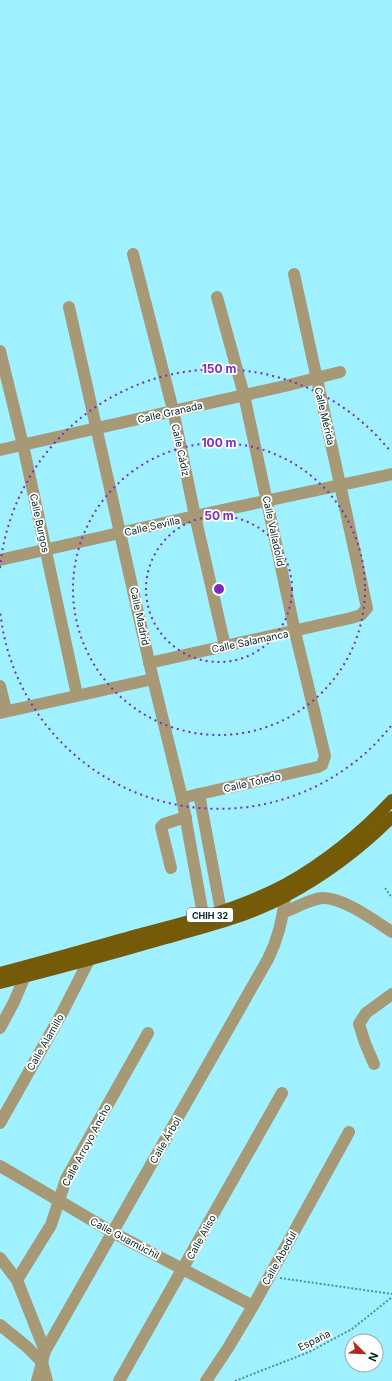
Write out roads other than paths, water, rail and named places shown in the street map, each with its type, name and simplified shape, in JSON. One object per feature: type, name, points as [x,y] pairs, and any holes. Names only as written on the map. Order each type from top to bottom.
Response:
[{"type":"main road","name":"CHIH 32","points":[[0,983],[89,960],[205,922],[221,911],[261,896],[309,870],[356,835],[392,800]]},
{"type":"main road","name":"CHIH 32","points":[[0,973],[253,911],[285,897],[348,855],[392,817]]},
{"type":"street","name":"Calle Cádiz","points":[[133,254],[173,410],[194,516],[225,646]]},
{"type":"street","name":"Calle Mérida","points":[[294,274],[357,557]]},
{"type":"street","name":"Calle Valladolid","points":[[217,297],[244,395],[268,500],[295,632],[325,751],[322,764]]},
{"type":"street","name":"Calle Madrid","points":[[69,307],[149,663],[182,798],[205,922]]},
{"type":"street","name":"Calle Burgos","points":[[0,351],[24,445],[45,550],[78,695]]},
{"type":"street","name":"Calle Granada","points":[[0,450],[97,429],[173,410],[317,379],[340,372]]},
{"type":"street","name":"Calle Sevilla","points":[[0,560],[194,516],[392,474]]},
{"type":"street","name":"Calle Salamanca","points":[[149,663],[295,632],[361,615],[367,608],[357,557]]},
{"type":"street","points":[[0,686],[3,712],[153,679]]},
{"type":"street","name":"Calle Toledo","points":[[182,798],[312,769],[322,764]]},
{"type":"street","points":[[199,794],[221,911]]},
{"type":"street","points":[[171,868],[161,827],[164,824],[186,817]]},
{"type":"street","name":"Calle Árbol","points":[[37,1381],[43,1356],[268,959],[277,941],[284,912],[285,897]]},
{"type":"street","points":[[284,912],[316,900],[328,899],[353,909],[392,932]]},
{"type":"street","name":"Calle Alamillo","points":[[0,1123],[62,1013],[89,960]]},
{"type":"street","points":[[0,1028],[14,1002],[25,976]]},
{"type":"street","points":[[374,1064],[365,1044],[359,1024],[366,1013],[392,994]]},
{"type":"street","name":"Calle Arroyo Ancho","points":[[17,1280],[51,1225],[66,1179],[148,1033]]},
{"type":"street","name":"Calle Aliso","points":[[119,1381],[282,1093]]},
{"type":"street","name":"Calle Abedul","points":[[206,1381],[253,1306],[349,1132]]},
{"type":"street","name":"Calle Guamúchil","points":[[0,1166],[112,1232],[253,1306]]},
{"type":"street","points":[[0,1258],[17,1280],[43,1356],[47,1381]]},
{"type":"street","points":[[0,1326],[26,1346],[43,1356]]}]
